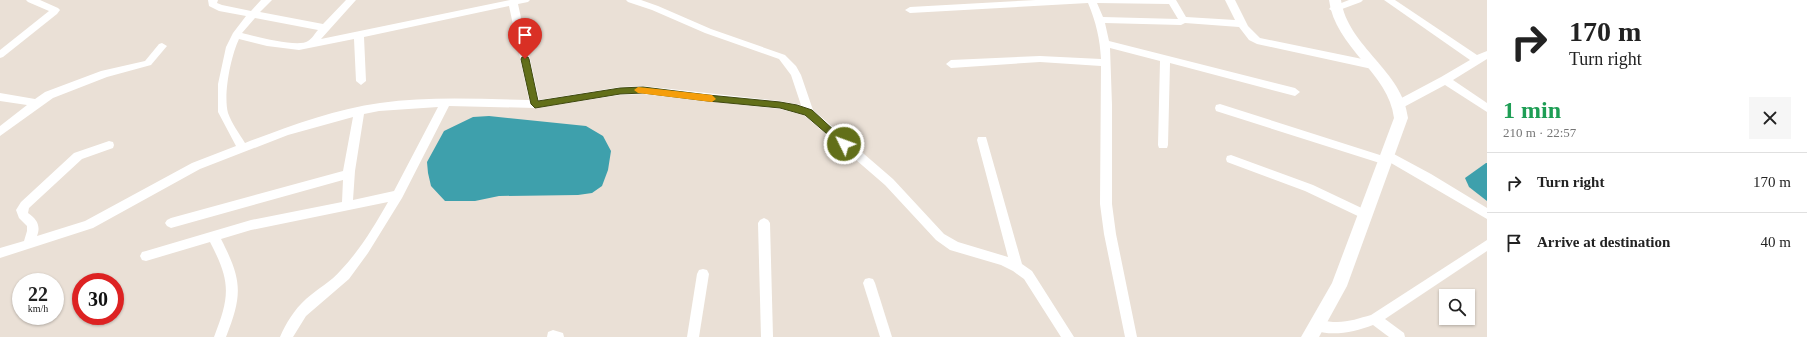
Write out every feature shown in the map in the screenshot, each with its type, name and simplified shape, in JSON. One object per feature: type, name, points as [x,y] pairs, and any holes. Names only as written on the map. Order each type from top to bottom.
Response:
[{"type":"street","points":[[0,55],[55,10],[31,0]]},
{"type":"street","points":[[213,0],[212,4],[219,8],[326,28]]},
{"type":"street","points":[[242,147],[224,112],[222,99],[225,63],[230,46],[236,35],[252,14],[267,0]]},
{"type":"street","points":[[310,46],[351,0]]},
{"type":"street","points":[[631,0],[655,8],[716,34],[782,57],[789,62],[797,74],[808,112]]},
{"type":"street","points":[[910,10],[1091,0],[1171,0],[1183,20]]},
{"type":"street","points":[[1091,0],[1100,20],[1105,43],[1106,204],[1110,234],[1131,337]]},
{"type":"street","points":[[1230,0],[1251,37],[1257,41],[1372,65]]},
{"type":"street","points":[[1314,332],[1339,286],[1401,117],[1398,105],[1386,83],[1342,24],[1334,4],[1358,0]]},
{"type":"street","points":[[1389,0],[1477,60]]},
{"type":"street","points":[[236,35],[288,47],[310,46],[520,1],[535,104]]},
{"type":"street","points":[[1100,20],[1178,23],[1183,20],[1243,24]]},
{"type":"street","points":[[359,35],[361,81]]},
{"type":"street","points":[[1105,43],[1295,92]]},
{"type":"street","points":[[0,132],[36,103],[49,95],[88,79],[148,63],[162,46]]},
{"type":"street","points":[[1398,105],[1445,80],[1487,54]]},
{"type":"street","points":[[951,64],[1040,59],[1106,63]]},
{"type":"street","points":[[1163,145],[1165,59]]},
{"type":"street","points":[[1445,80],[1487,108]]},
{"type":"street","points":[[0,253],[90,225],[196,166],[242,147],[284,132],[359,112],[398,105],[446,102],[535,104],[620,91],[643,90],[780,105],[797,108],[808,112],[889,182],[940,237],[954,246],[1004,261],[1017,267],[1028,275],[1068,337]]},
{"type":"street","points":[[0,97],[36,103]]},
{"type":"street","points":[[286,337],[304,309],[332,287],[349,271],[367,247],[398,195],[446,102]]},
{"type":"street","points":[[1220,108],[1387,158],[1441,185],[1487,214]]},
{"type":"street","points":[[347,205],[349,174],[359,112]]},
{"type":"street","points":[[982,140],[1017,267]]},
{"type":"street","points":[[28,244],[34,232],[34,225],[31,220],[23,215],[22,210],[26,205],[78,156],[109,144]]},
{"type":"street","points":[[1231,159],[1309,188],[1366,215]]},
{"type":"street","points":[[171,223],[349,174]]},
{"type":"street","points":[[146,256],[258,223],[398,195]]},
{"type":"street","points":[[764,223],[767,337]]},
{"type":"street","points":[[213,236],[226,258],[233,280],[234,291],[230,310],[220,337]]},
{"type":"street","points":[[1314,332],[1351,327],[1375,319],[1487,245]]},
{"type":"street","points":[[693,337],[703,274]]},
{"type":"street","points":[[869,283],[886,337]]},
{"type":"street","points":[[1375,319],[1398,337]]},
{"type":"water","points":[[489,116],[586,126],[603,136],[611,151],[608,170],[602,186],[592,193],[578,195],[499,196],[475,201],[445,201],[431,186],[427,162],[444,131],[473,117]]},
{"type":"water","points":[[1486,163],[1487,201],[1469,187],[1465,178]]},
{"type":"slow traffic","points":[[638,90],[668,92],[712,99]]},
{"type":"route","points":[[525,59],[535,104],[620,91],[643,90],[780,105],[797,108],[808,112],[844,144]]}]
